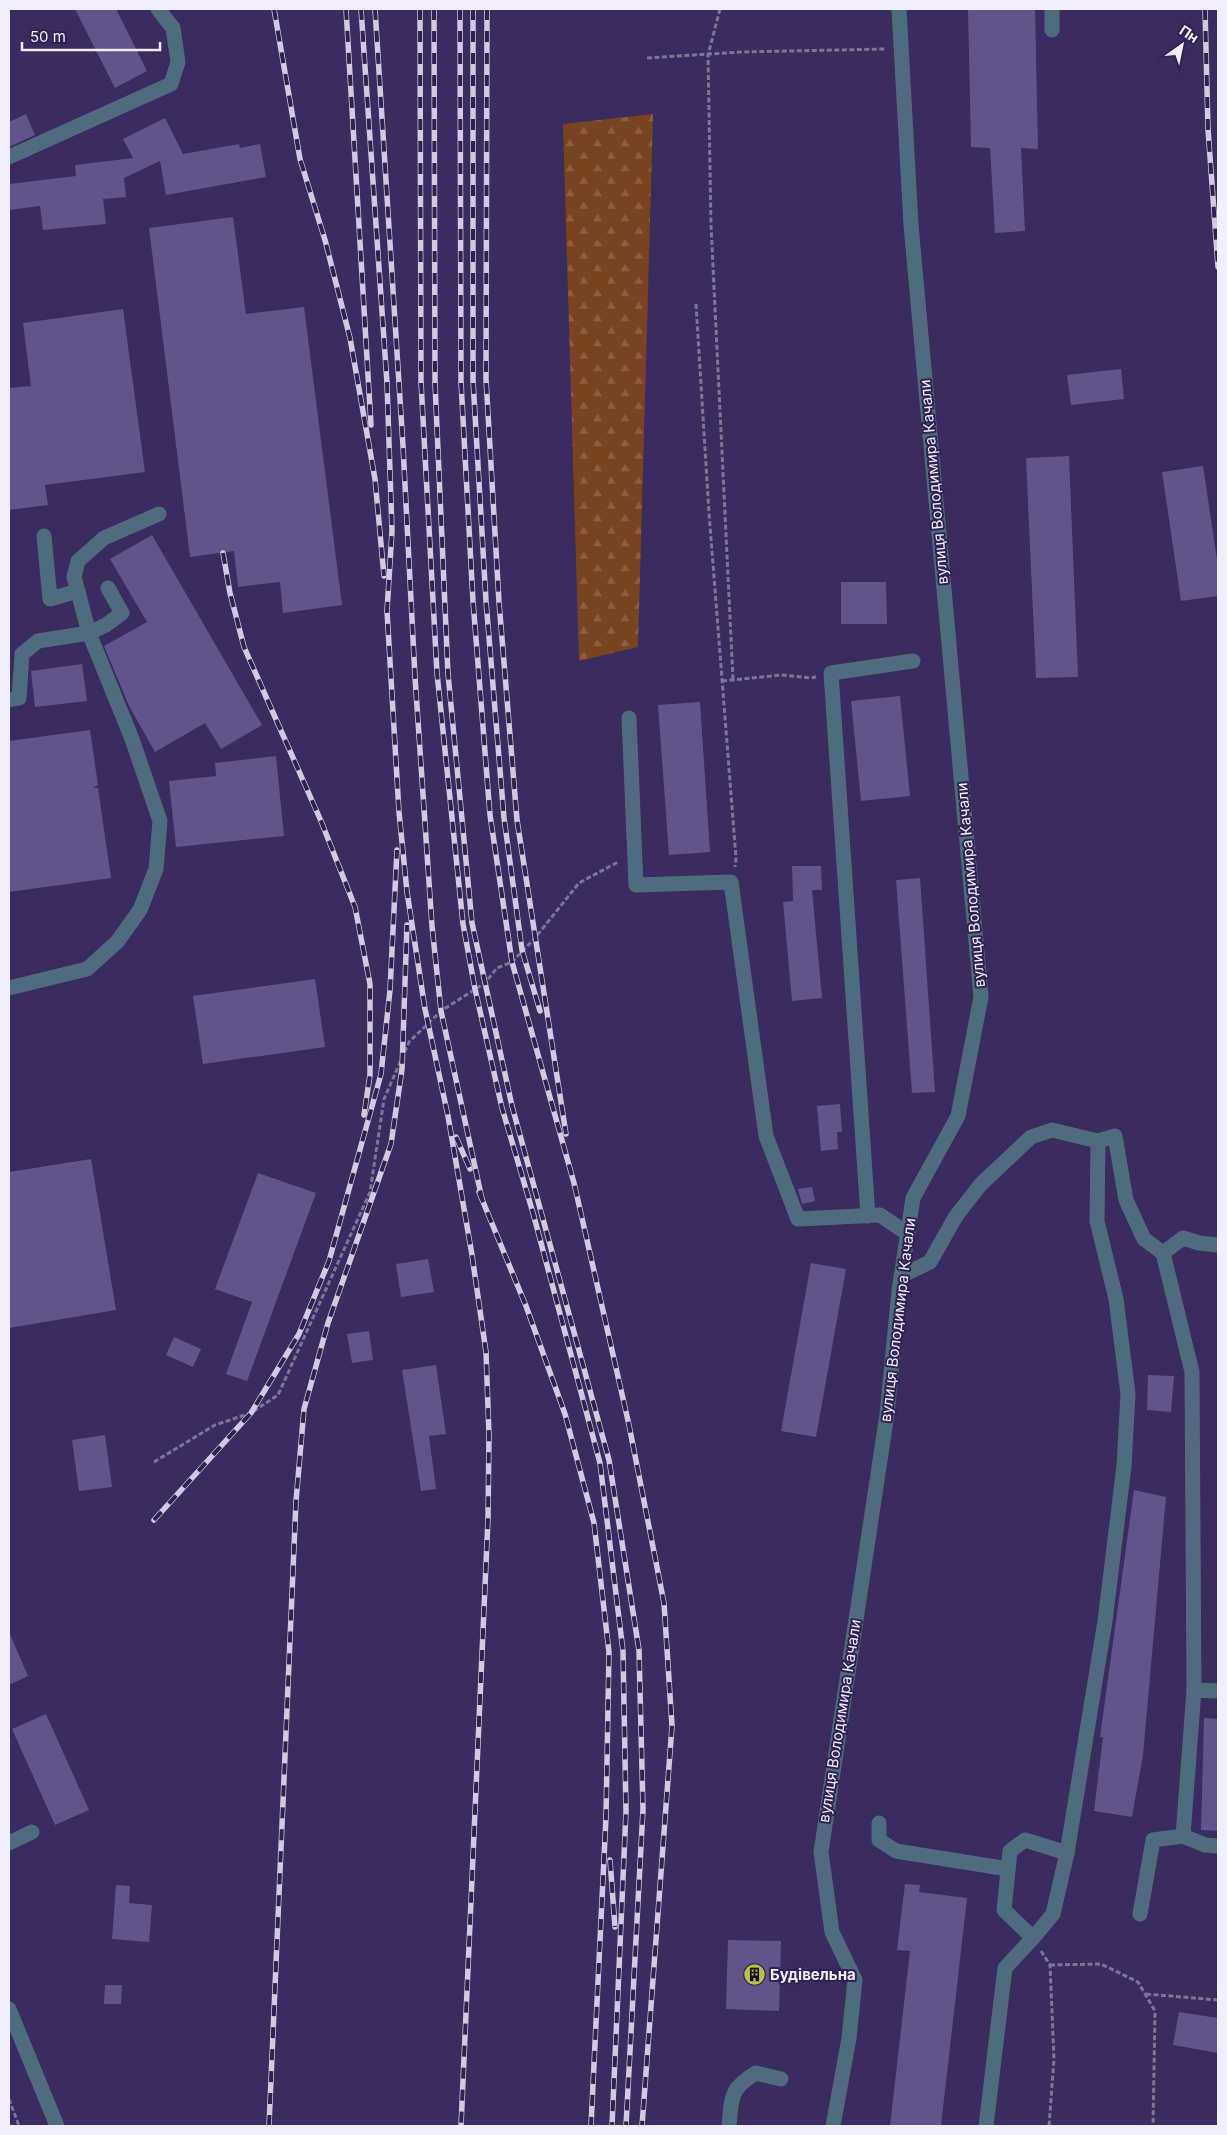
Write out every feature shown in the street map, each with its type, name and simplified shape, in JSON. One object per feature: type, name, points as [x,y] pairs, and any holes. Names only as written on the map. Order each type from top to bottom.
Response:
[{"type":"street","points":[[9,157],[171,84],[178,62],[173,28],[158,9]]},
{"type":"street","name":"вулиця Володимира Качали","points":[[833,2126],[849,2038],[855,1980],[832,1932],[820,1852],[887,1414],[901,1276],[913,1198],[958,1116],[980,997],[911,225],[898,9]]},
{"type":"street","points":[[1052,9],[1052,30]]},
{"type":"street","points":[[9,988],[87,969],[117,942],[140,910],[156,869],[160,821],[132,739],[89,633],[74,577],[78,561],[104,538],[159,514]]},
{"type":"street","points":[[44,536],[50,599],[78,591]]},
{"type":"street","points":[[9,700],[19,698],[22,654],[38,641],[89,633],[106,624],[122,612],[108,588]]},
{"type":"street","points":[[868,1216],[831,673],[913,661]]},
{"type":"street","points":[[629,718],[636,885],[731,882],[766,1136],[798,1219],[880,1215],[908,1234]]},
{"type":"street","points":[[901,1276],[930,1262],[956,1216],[981,1184],[1032,1137],[1052,1130],[1098,1141],[1115,1136],[1126,1200],[1144,1239],[1163,1253],[1192,1372],[1194,1690],[1183,1836]]},
{"type":"street","points":[[986,2126],[1005,1968],[1053,1914],[1068,1853],[1105,1621],[1124,1466],[1128,1394],[1116,1299],[1097,1221],[1098,1141]]},
{"type":"street","points":[[1163,1253],[1183,1238],[1199,1243],[1218,1245]]},
{"type":"street","points":[[1194,1690],[1218,1691]]},
{"type":"street","points":[[879,1824],[879,1840],[896,1851],[1008,1869]]},
{"type":"street","points":[[9,1843],[32,1832]]},
{"type":"street","points":[[1140,1914],[1153,1840],[1183,1836],[1205,1844],[1218,1846]]},
{"type":"street","points":[[1033,1938],[1004,1910],[1010,1850],[1025,1840],[1068,1853]]},
{"type":"street","points":[[9,2009],[57,2126]]},
{"type":"street","points":[[729,2126],[732,2095],[741,2082],[756,2074],[781,2079]]},
{"type":"path","points":[[720,9],[708,55],[711,225],[734,679]]},
{"type":"path","points":[[647,58],[741,52],[901,49]]},
{"type":"path","points":[[696,304],[708,513],[736,858],[731,882]]},
{"type":"path","points":[[722,681],[781,675],[811,678],[831,673]]},
{"type":"path","points":[[154,1462],[215,1424],[251,1413],[278,1395],[370,1192],[384,1100],[409,1042],[441,1011],[485,983],[497,968],[512,962],[535,938],[579,883],[634,854]]},
{"type":"path","points":[[1033,1938],[1050,1965],[1054,2059],[1049,2126]]},
{"type":"path","points":[[1050,1965],[1101,1964],[1138,1982],[1155,2011],[1153,2126]]},
{"type":"path","points":[[1145,1994],[1218,2000]]},
{"type":"path","points":[[9,2099],[19,2126]]},
{"type":"green space","points":[[653,114],[638,647],[579,661],[563,124]]},
{"type":"building","points":[[75,9],[116,9],[147,71],[115,88]]},
{"type":"building","points":[[968,9],[1035,9],[1038,149],[1021,148],[1025,231],[995,233],[990,148],[971,147]]},
{"type":"building","points":[[26,114],[35,135],[9,147],[9,122]]},
{"type":"building","points":[[165,118],[183,154],[239,144],[240,148],[260,144],[266,177],[166,195],[160,161],[124,178],[126,197],[103,199],[106,224],[43,230],[40,206],[9,210],[9,184],[76,176],[75,165],[133,158],[123,139]]},
{"type":"building","points":[[233,217],[246,314],[304,307],[342,605],[283,613],[280,582],[238,587],[234,551],[190,557],[149,228]]},
{"type":"building","points":[[123,309],[145,472],[45,485],[48,505],[9,510],[9,388],[31,386],[23,323]]},
{"type":"building","points":[[1121,369],[1124,399],[1071,405],[1067,375]]},
{"type":"building","points":[[1069,456],[1078,677],[1036,678],[1026,458]]},
{"type":"building","points":[[1203,466],[1218,566],[1218,596],[1181,601],[1162,472]]},
{"type":"building","points":[[152,535],[262,725],[221,749],[205,723],[155,752],[129,706],[104,646],[147,622],[110,559]]},
{"type":"building","points":[[841,582],[886,582],[887,624],[841,624]]},
{"type":"building","points":[[82,664],[87,701],[35,707],[31,671]]},
{"type":"building","points":[[900,696],[910,796],[861,801],[851,701]]},
{"type":"building","points":[[700,702],[710,852],[669,855],[658,705]]},
{"type":"building","points":[[90,730],[98,785],[93,788],[98,788],[111,878],[9,892],[9,741]]},
{"type":"building","points":[[276,756],[284,836],[176,847],[169,781],[216,776],[215,763]]},
{"type":"building","points":[[792,866],[821,866],[822,890],[812,890],[822,998],[792,1001],[783,902],[793,901]]},
{"type":"building","points":[[920,878],[935,1092],[912,1093],[896,880]]},
{"type":"building","points":[[315,979],[325,1047],[203,1064],[193,996]]},
{"type":"building","points":[[840,1104],[842,1132],[837,1132],[838,1149],[821,1151],[817,1106]]},
{"type":"building","points":[[91,1159],[116,1310],[9,1328],[9,1172]]},
{"type":"building","points":[[258,1173],[316,1193],[247,1381],[226,1374],[252,1302],[215,1289]]},
{"type":"building","points":[[812,1187],[815,1201],[802,1204],[798,1189]]},
{"type":"building","points":[[428,1259],[434,1292],[401,1297],[396,1264]]},
{"type":"building","points":[[811,1263],[846,1269],[816,1437],[781,1431]]},
{"type":"building","points":[[369,1331],[373,1360],[352,1363],[347,1334]]},
{"type":"building","points":[[174,1337],[201,1349],[193,1367],[166,1355]]},
{"type":"building","points":[[436,1365],[446,1434],[429,1436],[436,1489],[421,1491],[402,1370]]},
{"type":"building","points":[[1148,1375],[1174,1376],[1171,1412],[1147,1410]]},
{"type":"building","points":[[105,1435],[112,1487],[79,1491],[72,1440]]},
{"type":"building","points":[[1134,1490],[1166,1497],[1143,1755],[1132,1817],[1094,1811],[1103,1737],[1100,1737]]},
{"type":"building","points":[[9,1632],[28,1676],[9,1685]]},
{"type":"building","points":[[46,1714],[89,1810],[55,1825],[12,1729]]},
{"type":"building","points":[[1204,1718],[1218,1719],[1218,1831],[1201,1830]]},
{"type":"building","points":[[905,1884],[920,1885],[919,1892],[967,1898],[941,2126],[890,2126],[910,1951],[897,1950]]},
{"type":"building","points":[[116,1885],[130,1886],[129,1903],[152,1905],[149,1942],[112,1939]]},
{"type":"building","name":"Будівельна","points":[[728,1940],[781,1941],[779,2011],[726,2009]]},
{"type":"building","points":[[105,1985],[122,1985],[121,2004],[104,2004]]},
{"type":"building","points":[[1179,2012],[1218,2018],[1218,2053],[1173,2045]]},
{"type":"railway","points":[[274,9],[300,159],[325,240],[350,338],[375,479],[384,576]]},
{"type":"railway","points":[[346,9],[371,425]]},
{"type":"railway","points":[[361,9],[387,383],[392,531],[387,611],[399,812],[407,892],[425,1009],[448,1116],[472,1255],[486,1352],[489,1435],[488,1519],[461,2126]]},
{"type":"railway","points":[[375,9],[403,446],[415,677],[432,926],[441,1011],[482,1199]]},
{"type":"railway","points":[[420,9],[421,382],[437,673],[463,924],[475,989],[502,1108],[533,1213],[600,1463],[623,1651],[626,1811],[612,2126]]},
{"type":"railway","points":[[434,9],[435,383],[448,674],[472,923],[512,1106],[609,1460],[639,1650],[643,1809],[626,2126]]},
{"type":"railway","points":[[460,9],[461,382],[473,601],[490,815],[512,962],[574,1183],[629,1425],[664,1603],[672,1726],[642,2126]]},
{"type":"railway","points":[[473,9],[473,380],[486,601],[504,818],[522,950],[540,1011]]},
{"type":"railway","points":[[487,9],[486,379],[499,602],[517,820],[566,1134]]},
{"type":"railway","points":[[1205,9],[1208,129],[1218,267]]},
{"type":"railway","points":[[223,553],[230,593],[244,647],[321,821],[355,907],[370,984],[370,1075],[364,1115]]},
{"type":"railway","points":[[154,1520],[251,1413],[299,1334],[329,1261],[381,1074],[390,990],[397,850]]},
{"type":"railway","points":[[269,2126],[296,1501],[304,1409],[328,1323],[391,1144],[402,1069],[407,925]]},
{"type":"railway","points":[[456,1137],[470,1169]]},
{"type":"railway","points":[[479,1192],[526,1306],[565,1414],[594,1523],[609,1652],[606,1817],[591,2126]]},
{"type":"railway","points":[[610,1860],[615,1927]]},
{"type":"place","name":"Будівельна","points":[[754,1975]]}]
